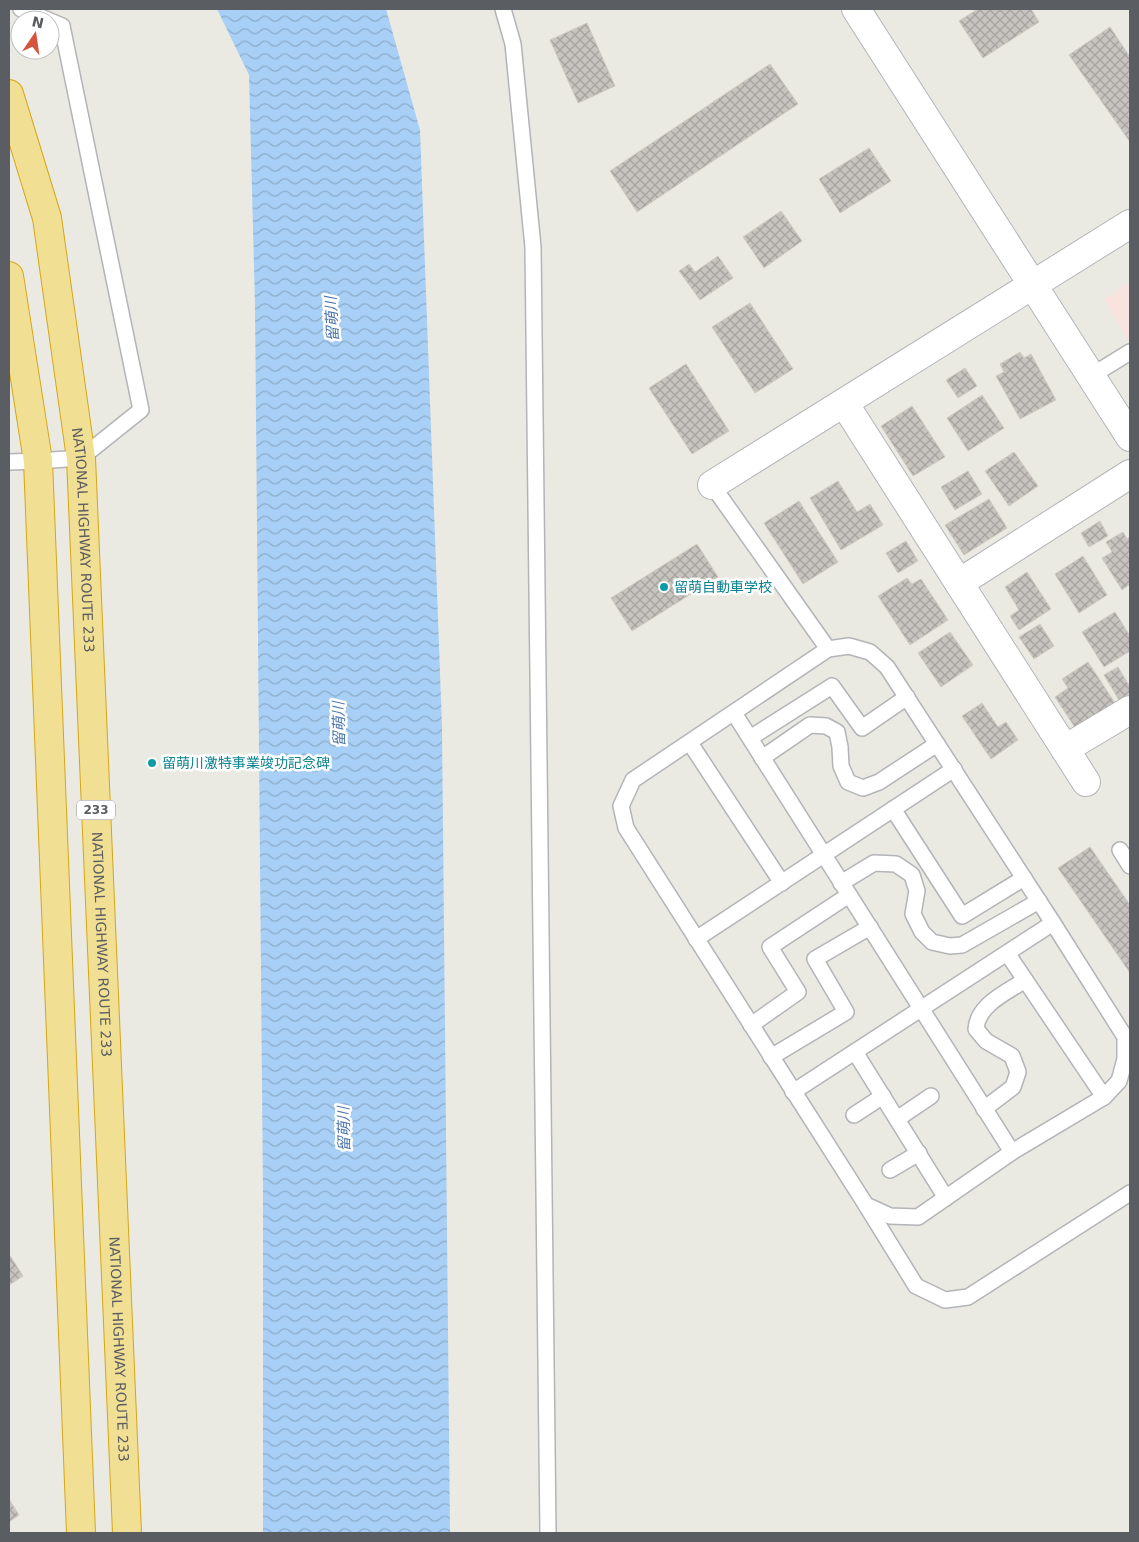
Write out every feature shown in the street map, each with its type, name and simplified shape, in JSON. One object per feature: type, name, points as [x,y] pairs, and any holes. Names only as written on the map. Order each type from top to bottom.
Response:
[{"type":"highway","name":"NATIONAL HIGHWAY ROUTE 233","points":[[9,94],[47,218],[81,458],[127,1533]]},
{"type":"highway","points":[[9,276],[38,461],[81,1533]]},
{"type":"street","points":[[856,9],[1130,437]]},
{"type":"street","points":[[712,485],[1130,224]]},
{"type":"street","points":[[844,403],[1086,782]]},
{"type":"street","points":[[959,583],[1130,474]]},
{"type":"street","points":[[1065,749],[1130,710]]},
{"type":"lane","points":[[503,9],[513,44],[533,247],[548,1533]]},
{"type":"lane","points":[[9,462],[81,458],[141,410],[62,26],[60,25]]},
{"type":"lane","points":[[1091,376],[1130,352]]},
{"type":"lane","points":[[712,485],[828,649]]},
{"type":"lane","points":[[866,1206],[890,1216],[918,1217],[1012,1152],[1104,1097],[1119,1081],[1128,1042],[887,667],[870,652],[849,646],[828,649],[633,780],[621,806],[626,828],[916,1286],[944,1300],[968,1297],[1130,1193]]},
{"type":"lane","points":[[750,738],[832,686],[862,728],[907,697]]},
{"type":"lane","points":[[734,713],[1012,1152]]},
{"type":"lane","points":[[762,758],[810,725],[826,726],[837,732],[841,766],[848,782],[863,788],[879,782],[937,744]]},
{"type":"lane","points":[[690,742],[782,883]]},
{"type":"lane","points":[[696,940],[954,769]]},
{"type":"lane","points":[[893,809],[962,916],[1024,878]]},
{"type":"lane","points":[[1120,850],[1130,866]]},
{"type":"lane","points":[[751,1025],[798,992],[770,947],[845,889],[874,863],[896,864],[912,875],[917,891],[913,914],[922,932],[932,942],[950,946],[962,945],[1039,901]]},
{"type":"lane","points":[[793,1092],[1053,923]]},
{"type":"lane","points":[[771,1057],[846,1012],[814,959],[870,927]]},
{"type":"lane","points":[[1007,953],[1104,1097]]},
{"type":"lane","points":[[984,1109],[1013,1087],[1018,1072],[1012,1056],[986,1041],[976,1029],[977,1018],[988,1004],[1025,980]]},
{"type":"lane","points":[[855,1052],[946,1198]]},
{"type":"lane","points":[[854,1115],[883,1096]]},
{"type":"lane","points":[[897,1119],[931,1096]]},
{"type":"lane","points":[[890,1170],[919,1153]]},
{"type":"shaded area","points":[[1130,282],[1130,343],[1104,299]]},
{"type":"water","name":"留萌川","points":[[217,9],[386,9],[420,130],[442,727],[450,1533],[263,1533],[263,1195],[255,305],[249,75]]},
{"type":"building","points":[[978,9],[1031,9],[1039,22],[983,58],[959,21]]},
{"type":"building","points":[[587,23],[615,86],[578,103],[550,40]]},
{"type":"building","points":[[1110,27],[1130,57],[1130,142],[1069,55]]},
{"type":"building","points":[[770,64],[798,104],[637,212],[610,171]]},
{"type":"building","points":[[869,148],[891,181],[840,213],[819,179]]},
{"type":"building","points":[[781,211],[802,241],[764,268],[743,237]]},
{"type":"building","points":[[718,256],[733,278],[700,300],[679,271],[689,264],[695,272]]},
{"type":"building","points":[[750,303],[793,369],[755,393],[712,327]]},
{"type":"building","points":[[1020,352],[1024,358],[1031,354],[1056,400],[1020,419],[996,376],[1004,372],[1000,364]]},
{"type":"building","points":[[686,364],[729,431],[692,454],[649,388]]},
{"type":"building","points":[[965,368],[977,386],[958,398],[946,380]]},
{"type":"building","points":[[982,395],[1004,428],[968,451],[947,418]]},
{"type":"building","points":[[912,406],[945,457],[913,476],[881,426]]},
{"type":"building","points":[[1014,452],[1038,486],[1009,506],[985,471]]},
{"type":"building","points":[[968,471],[982,494],[955,510],[941,487]]},
{"type":"building","points":[[838,481],[857,512],[870,504],[883,525],[841,550],[810,498]]},
{"type":"building","points":[[989,499],[1007,528],[964,555],[945,525]]},
{"type":"building","points":[[799,501],[838,562],[803,584],[764,523]]},
{"type":"building","points":[[1100,521],[1108,536],[1089,547],[1081,533]]},
{"type":"building","points":[[1123,532],[1127,539],[1130,537],[1130,584],[1122,590],[1102,558],[1112,552],[1106,542]]},
{"type":"building","points":[[906,541],[918,561],[898,573],[886,553]]},
{"type":"building","name":"留萌自動車学校","points":[[697,544],[718,577],[632,631],[611,598]]},
{"type":"building","points":[[1083,556],[1107,595],[1079,613],[1055,574]]},
{"type":"building","points":[[1027,572],[1051,609],[1019,630],[1010,616],[1019,610],[1005,587]]},
{"type":"building","points":[[907,578],[912,584],[921,579],[948,620],[910,645],[878,596]]},
{"type":"building","points":[[1115,612],[1130,636],[1130,651],[1104,667],[1082,632]]},
{"type":"building","points":[[1040,624],[1054,646],[1034,659],[1019,637]]},
{"type":"building","points":[[950,632],[973,665],[941,687],[918,653]]},
{"type":"building","points":[[1088,662],[1115,703],[1076,729],[1055,697],[1068,688],[1062,679]]},
{"type":"building","points":[[1118,667],[1130,687],[1130,693],[1119,700],[1104,675]]},
{"type":"building","points":[[982,703],[998,727],[1006,722],[1018,740],[991,759],[962,716]]},
{"type":"building","points":[[1090,847],[1130,905],[1130,973],[1058,868]]},
{"type":"building","points":[[9,1254],[23,1276],[9,1285]]},
{"type":"building","points":[[9,1499],[19,1515],[9,1522]]},
{"type":"place","name":"留萌自動車学校","points":[[664,587]]},
{"type":"place","name":"留萌川激特事業竣功記念碑","points":[[152,763]]}]
